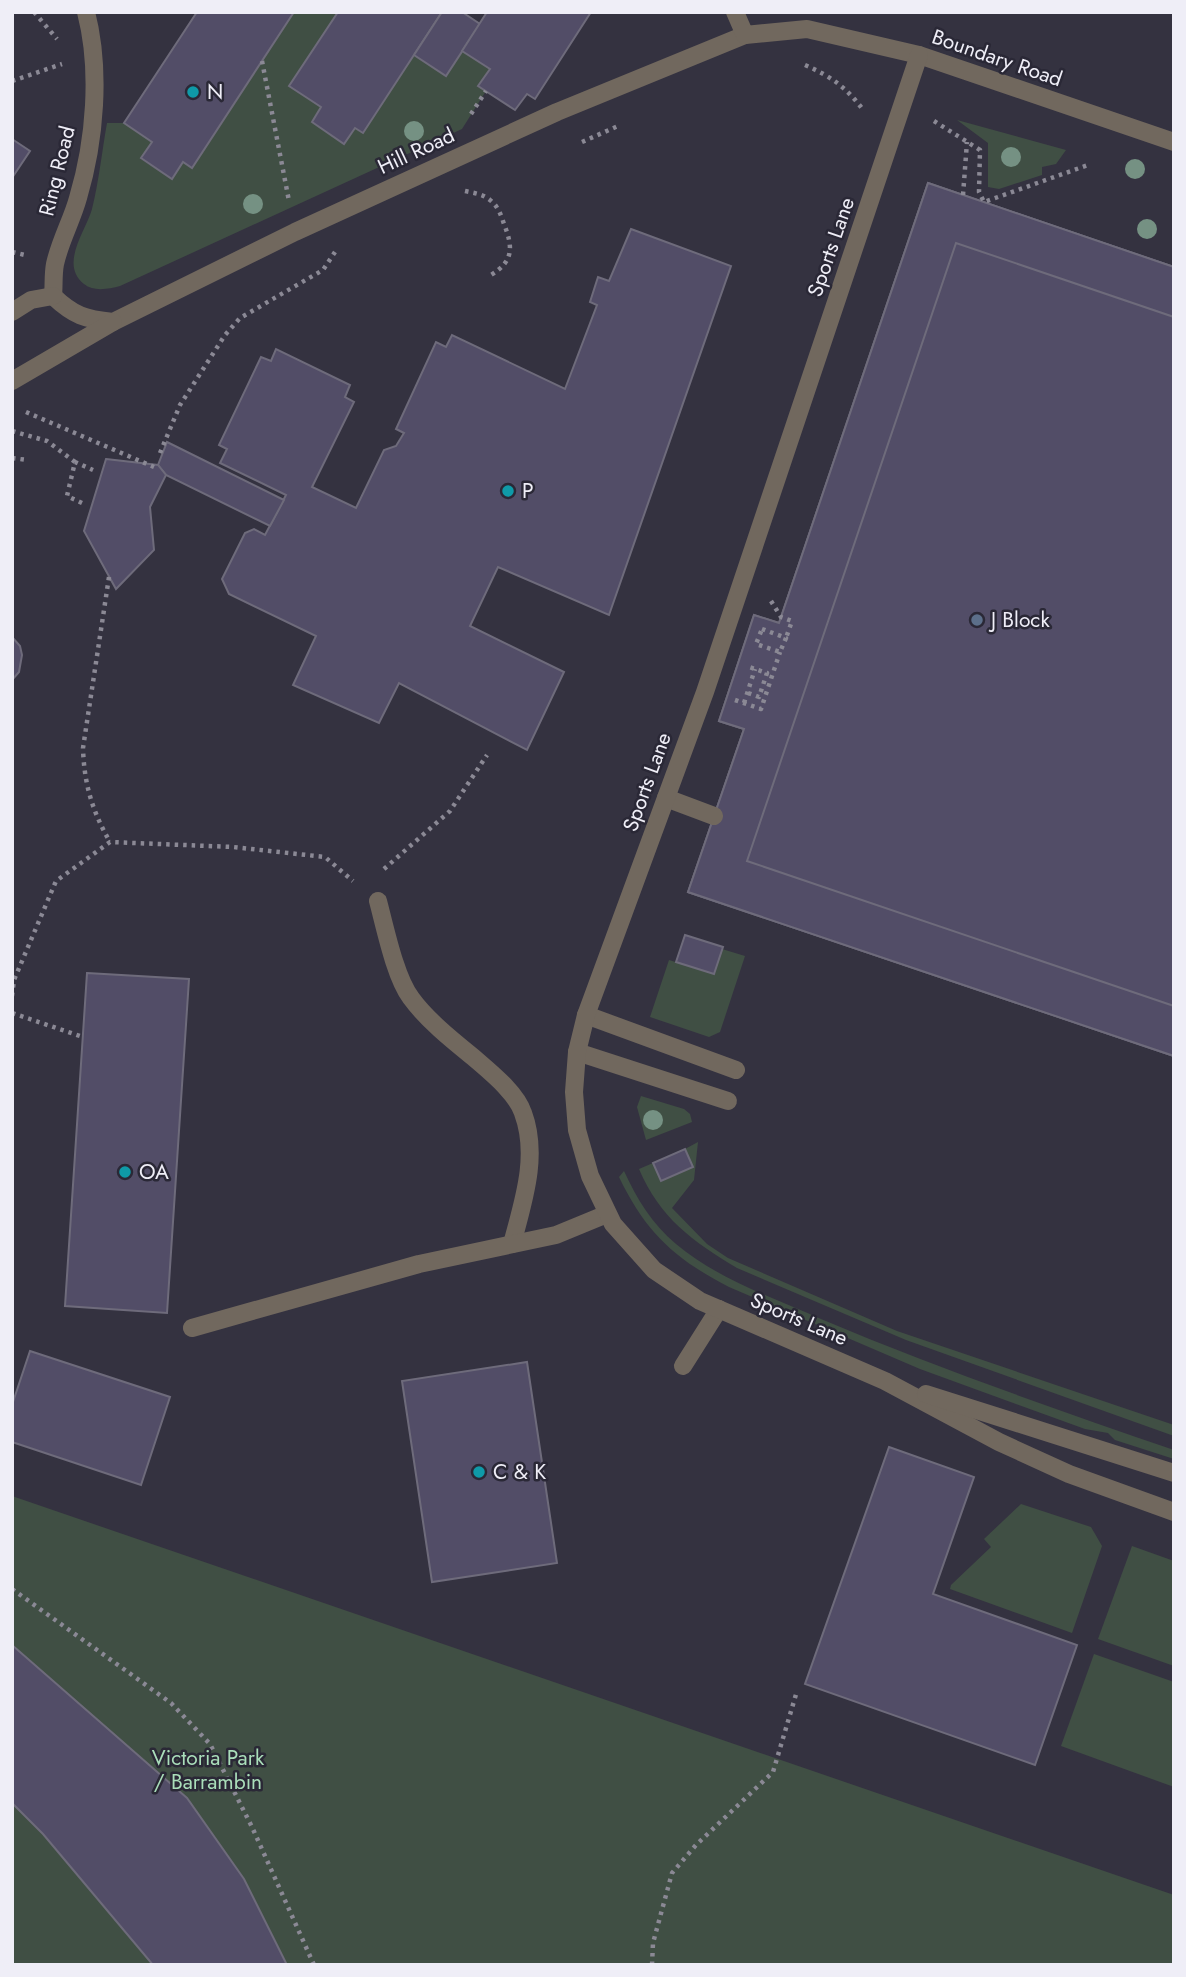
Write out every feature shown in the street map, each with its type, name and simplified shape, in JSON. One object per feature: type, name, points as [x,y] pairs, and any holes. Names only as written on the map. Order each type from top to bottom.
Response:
[{"type":"street","name":"Ring Road","points":[[53,296],[54,266],[78,198],[95,112],[93,40],[86,12]]},
{"type":"street","points":[[735,12],[745,35]]},
{"type":"street","name":"Boundary Road","points":[[745,35],[807,29],[919,55],[1174,142]]},
{"type":"street","name":"Hill Road","points":[[12,381],[113,322],[295,232],[545,117],[745,35]]},
{"type":"street","name":"Sports Lane","points":[[919,55],[714,665],[586,1014],[577,1052],[574,1092],[578,1130],[590,1176],[613,1224],[654,1270],[700,1301],[886,1381],[999,1442],[1055,1467],[1174,1512]]},
{"type":"street","points":[[12,312],[31,300],[53,296],[69,312],[90,320],[113,322]]},
{"type":"street","points":[[666,798],[714,816]]},
{"type":"street","points":[[378,901],[391,951],[410,997],[450,1038],[498,1078],[523,1111],[531,1149],[524,1198],[512,1244]]},
{"type":"street","points":[[586,1014],[736,1070]]},
{"type":"street","points":[[577,1052],[728,1101]]},
{"type":"street","points":[[192,1328],[419,1264],[556,1236],[607,1214]]},
{"type":"street","points":[[683,1366],[719,1309]]},
{"type":"street","name":"Sports Lane","points":[[886,1381],[1174,1473]]},
{"type":"path","points":[[262,61],[291,208]]},
{"type":"path","points":[[12,81],[66,63]]},
{"type":"path","points":[[803,64],[828,75],[848,90],[864,111]]},
{"type":"path","points":[[582,142],[629,121]]},
{"type":"path","points":[[934,121],[980,150],[979,191],[984,202],[1088,165]]},
{"type":"path","points":[[963,195],[967,142]]},
{"type":"path","points":[[452,193],[478,193],[490,199],[499,210],[511,242],[503,268],[491,275]]},
{"type":"path","points":[[160,453],[180,405],[225,335],[240,318],[323,270],[339,245]]},
{"type":"path","points":[[36,415],[154,467]]},
{"type":"path","points":[[12,431],[47,441],[75,462],[93,470]]},
{"type":"path","points":[[12,458],[27,460]]},
{"type":"path","points":[[75,462],[67,496],[82,503]]},
{"type":"path","points":[[109,577],[83,748],[89,797],[110,842]]},
{"type":"path","points":[[734,700],[761,709],[792,621],[781,617],[769,598]]},
{"type":"path","points":[[780,652],[756,644],[762,629],[786,638]]},
{"type":"path","points":[[748,694],[759,697],[767,673],[749,667]]},
{"type":"path","points":[[744,703],[755,669]]},
{"type":"path","points":[[362,888],[450,811],[487,755]]},
{"type":"path","points":[[12,996],[14,980],[56,881],[110,842],[233,847],[326,857],[378,901]]},
{"type":"path","points":[[12,1013],[83,1037]]},
{"type":"path","points":[[12,1589],[172,1703],[210,1744],[252,1827],[314,1965]]},
{"type":"path","points":[[652,1965],[653,1943],[672,1873],[696,1845],[773,1772],[797,1691]]},
{"type":"green space","points":[[294,12],[338,12],[290,86],[321,107],[312,122],[344,144],[355,128],[363,133],[414,55],[446,76],[462,51],[490,69],[479,86],[486,91],[462,129],[120,286],[97,289],[84,284],[77,276],[74,257],[92,209],[107,123],[124,123],[152,142],[141,159],[172,179],[183,162],[192,168]]},
{"type":"green space","points":[[957,120],[1066,150],[1056,164],[1042,167],[1042,175],[999,189],[988,187],[988,143]]},
{"type":"green space","points":[[722,949],[745,956],[720,1032],[709,1037],[650,1017],[669,960],[714,974]]},
{"type":"green space","points":[[641,1096],[684,1109],[690,1114],[692,1122],[646,1140],[637,1107]]},
{"type":"green space","points":[[698,1142],[694,1180],[672,1208],[707,1244],[728,1258],[897,1331],[1174,1425],[1174,1436],[906,1340],[737,1268],[692,1238],[667,1215],[639,1169],[653,1163],[662,1181],[692,1167],[685,1149]]},
{"type":"green space","points":[[624,1171],[646,1210],[667,1236],[692,1256],[727,1277],[908,1354],[1174,1450],[1174,1459],[1115,1440],[1108,1433],[1085,1429],[920,1369],[729,1287],[678,1255],[651,1229],[619,1177]]},
{"type":"green space","name":"Victoria Park / Barrambin","points":[[12,1496],[1174,1895],[1174,1965],[12,1965]]},
{"type":"green space","points":[[1021,1504],[1091,1527],[1102,1546],[1072,1633],[950,1589],[991,1547],[984,1539]]},
{"type":"green space","points":[[1132,1546],[1174,1561],[1174,1666],[1098,1639]]},
{"type":"green space","points":[[1094,1654],[1174,1682],[1174,1787],[1061,1746]]},
{"type":"building","name":"N","points":[[197,12],[294,12],[192,168],[183,162],[172,179],[141,158],[152,142],[124,123]]},
{"type":"building","points":[[338,12],[442,12],[363,133],[355,128],[344,144],[312,122],[321,107],[289,86]]},
{"type":"building","points":[[442,12],[462,12],[480,24],[446,76],[414,55]]},
{"type":"building","points":[[487,12],[591,12],[535,99],[527,94],[515,110],[478,86],[490,69],[462,51]]},
{"type":"building","points":[[12,139],[30,151],[12,178]]},
{"type":"building","name":"J Block","points":[[928,183],[1174,267],[1174,1056],[688,892],[744,729],[719,721],[754,615],[779,623]]},
{"type":"building","points":[[928,183],[1174,267],[1174,317],[956,243],[747,861],[1174,1006],[1174,1056],[688,892],[744,729],[719,721],[754,615],[779,623]]},
{"type":"building","name":"P","points":[[631,229],[731,266],[609,615],[498,567],[470,626],[564,672],[527,750],[399,683],[379,723],[293,685],[316,636],[229,594],[222,579],[245,533],[254,529],[265,535],[286,495],[220,463],[227,449],[219,445],[261,357],[271,361],[276,349],[350,385],[345,397],[354,402],[312,487],[356,508],[384,450],[396,446],[404,433],[396,429],[436,342],[446,347],[452,335],[565,389],[597,305],[590,302],[598,277],[609,281]]},
{"type":"building","points":[[167,442],[284,500],[270,526],[166,475],[158,465]]},
{"type":"building","points":[[106,459],[158,465],[166,475],[150,507],[154,550],[116,589],[84,531]]},
{"type":"building","points":[[12,637],[20,646],[22,655],[19,672],[12,680]]},
{"type":"building","points":[[685,935],[723,947],[714,974],[676,962]]},
{"type":"building","name":"OA","points":[[87,973],[189,979],[167,1313],[65,1306]]},
{"type":"building","points":[[685,1149],[693,1167],[661,1181],[653,1163]]},
{"type":"building","points":[[30,1351],[170,1397],[141,1485],[12,1442],[12,1405]]},
{"type":"building","name":"C & K","points":[[527,1362],[557,1563],[432,1582],[402,1381]]},
{"type":"building","points":[[889,1447],[974,1477],[933,1594],[1077,1645],[1035,1765],[805,1684]]},
{"type":"building","points":[[12,1645],[187,1798],[244,1879],[287,1965],[153,1965],[43,1834],[12,1803]]},
{"type":"place","name":"N","points":[[193,92]]},
{"type":"place","name":"P","points":[[508,491]]},
{"type":"place","name":"J Block","points":[[977,620]]},
{"type":"place","name":"OA","points":[[125,1172]]},
{"type":"place","name":"C & K","points":[[479,1472]]}]
